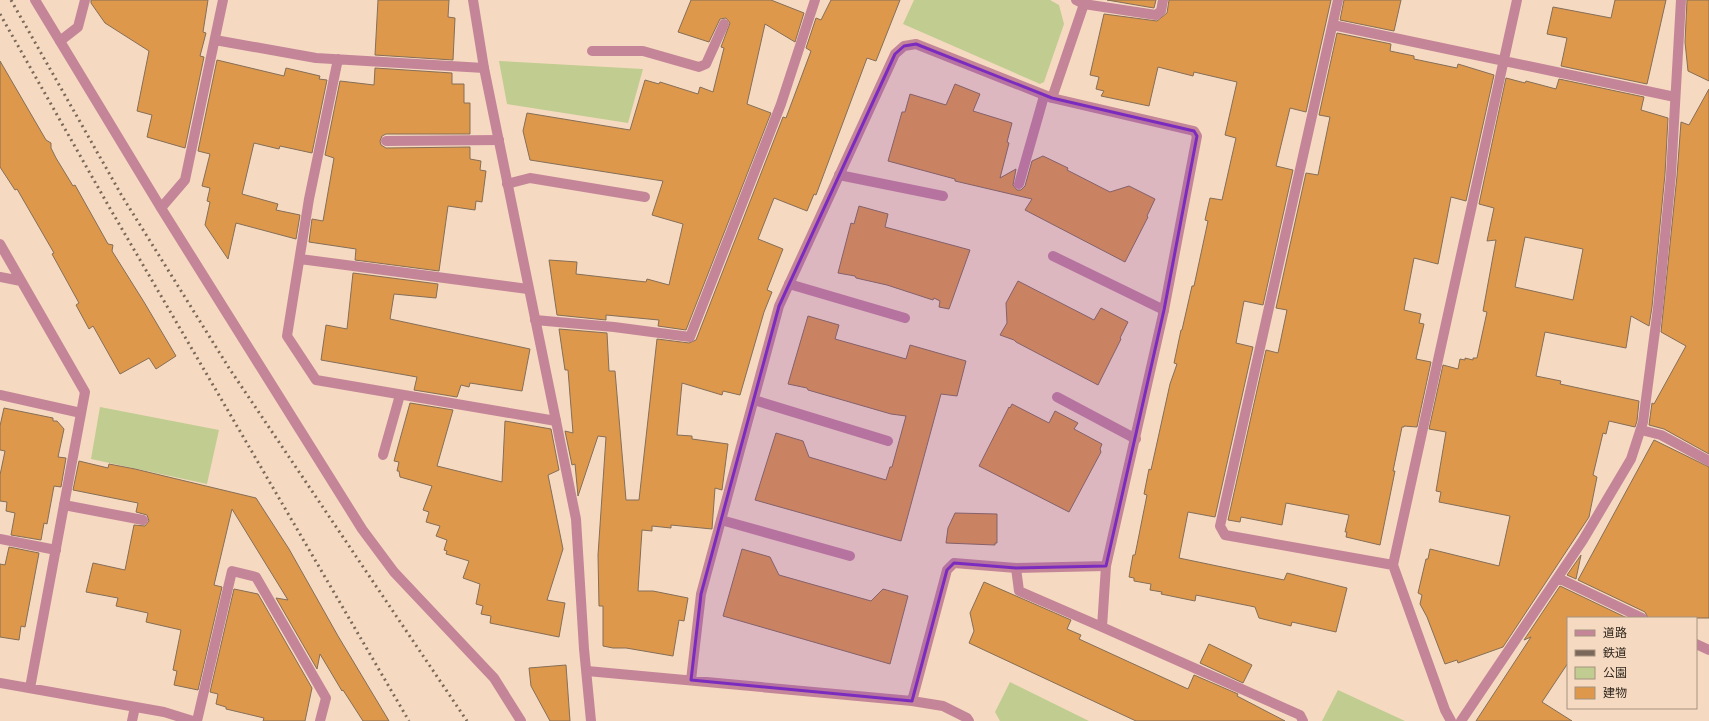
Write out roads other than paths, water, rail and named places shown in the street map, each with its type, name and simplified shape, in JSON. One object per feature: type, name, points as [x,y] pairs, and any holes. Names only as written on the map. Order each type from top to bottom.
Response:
[{"type":"street","points":[[36,0],[161,208],[362,529],[394,572],[494,678],[521,721]]},
{"type":"street","points":[[60,41],[78,27],[85,0]]},
{"type":"street","points":[[161,208],[185,180],[223,0]]},
{"type":"street","points":[[473,0],[484,68],[576,519],[586,671],[591,721]]},
{"type":"street","points":[[535,320],[614,327],[690,337],[781,104],[815,0]]},
{"type":"street","points":[[1018,184],[1080,2],[1156,14],[1161,11],[1163,0]]},
{"type":"street","points":[[1338,0],[1220,526],[1225,536],[1393,565]]},
{"type":"street","points":[[1451,721],[1445,710],[1393,565],[1517,0]]},
{"type":"street","points":[[1461,721],[1583,540],[1631,459],[1641,430],[1658,308],[1671,175],[1681,0]]},
{"type":"street","points":[[592,51],[643,52],[699,68],[706,64],[724,24]]},
{"type":"street","points":[[1333,25],[1676,97]]},
{"type":"street","points":[[215,40],[316,58],[484,68]]},
{"type":"street","points":[[691,680],[701,594],[779,306],[895,54],[904,46],[916,44],[1048,97],[1194,131],[1197,136],[1164,310],[1106,566],[1102,627]]},
{"type":"street","points":[[338,59],[309,199],[287,336],[316,380],[556,421]]},
{"type":"street","points":[[386,141],[499,140]]},
{"type":"street","points":[[840,175],[942,196]]},
{"type":"street","points":[[508,184],[530,178],[645,197]]},
{"type":"street","points":[[0,244],[85,392],[30,688]]},
{"type":"street","points":[[1053,256],[1164,310]]},
{"type":"street","points":[[300,259],[528,289]]},
{"type":"street","points":[[0,277],[21,281]]},
{"type":"street","points":[[789,284],[905,318]]},
{"type":"street","points":[[0,395],[81,412]]},
{"type":"street","points":[[383,455],[400,395]]},
{"type":"street","points":[[1057,397],[1136,439]]},
{"type":"street","points":[[754,400],[888,442]]},
{"type":"street","points":[[1641,430],[1661,435],[1709,461]]},
{"type":"street","points":[[64,504],[143,520]]},
{"type":"street","points":[[721,520],[850,556]]},
{"type":"street","points":[[0,539],[56,550]]},
{"type":"street","points":[[912,701],[947,570],[954,562],[1016,568],[1106,566]]},
{"type":"street","points":[[1016,568],[1019,591],[1300,715],[1303,721]]},
{"type":"street","points":[[197,721],[232,572],[256,577],[326,698],[320,721]]},
{"type":"street","points":[[1558,578],[1640,617]]},
{"type":"street","points":[[1697,644],[1709,650]]},
{"type":"street","points":[[586,671],[912,701],[943,706],[967,718],[969,721]]},
{"type":"street","points":[[0,682],[135,706],[164,712],[193,721]]},
{"type":"street","points":[[132,721],[135,706]]},
{"type":"railway","points":[[11,0],[122,196],[229,368],[467,721]]},
{"type":"railway","points":[[0,14],[108,205],[409,721]]}]
